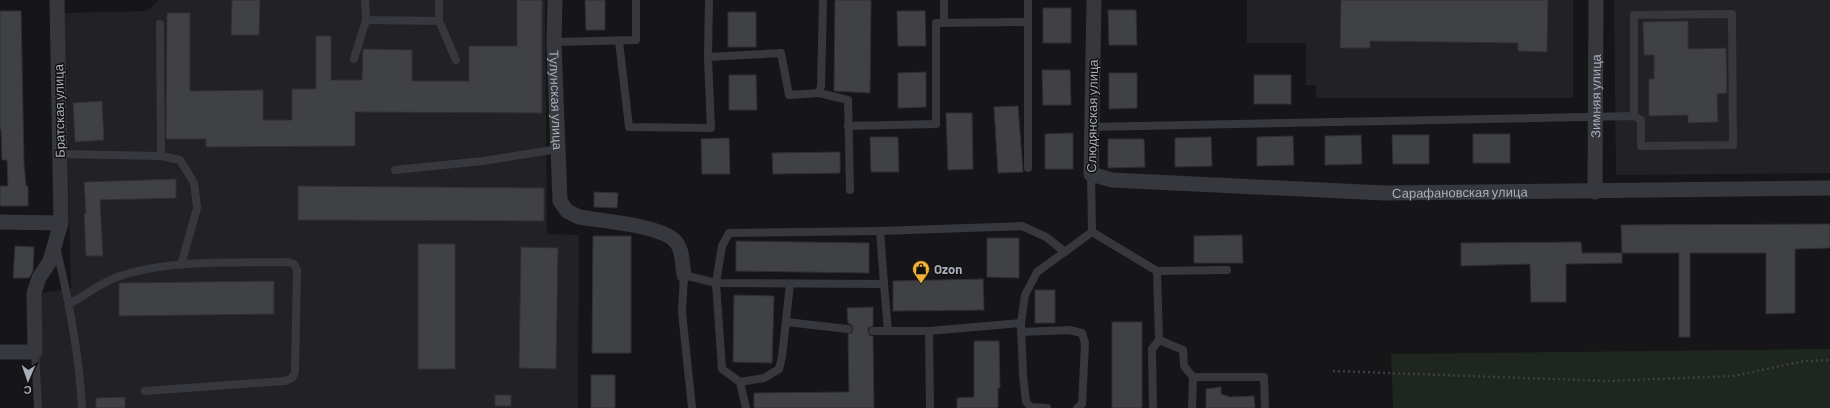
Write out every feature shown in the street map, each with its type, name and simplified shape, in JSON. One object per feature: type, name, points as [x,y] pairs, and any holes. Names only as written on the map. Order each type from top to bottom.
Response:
[{"type":"street","name":"Братская улица","points":[[35,352],[34,292],[39,278],[50,261],[56,244],[60,222],[57,0]]},
{"type":"street","name":"Тулунская улица","points":[[554,0],[554,42],[560,200],[567,211],[579,217],[661,231],[675,240],[681,252],[684,274]]},
{"type":"street","name":"Слюдянская улица","points":[[1091,174],[1094,0]]},
{"type":"street","name":"Зимняя улица","points":[[1595,192],[1596,0]]},
{"type":"street","name":"Сарафановская улица","points":[[1091,174],[1112,180],[1384,193],[1595,192],[1830,188]]},
{"type":"street","points":[[0,222],[60,222]]},
{"type":"street","points":[[0,352],[35,352]]},
{"type":"lane","points":[[354,59],[366,20],[365,0]]},
{"type":"lane","points":[[439,0],[439,21],[456,60]]},
{"type":"lane","points":[[554,42],[636,40],[636,0]]},
{"type":"lane","points":[[619,40],[629,127],[711,128],[708,57],[709,0]]},
{"type":"lane","points":[[819,93],[821,86],[824,0]]},
{"type":"lane","points":[[944,0],[944,23]]},
{"type":"lane","points":[[1028,0],[1028,168]]},
{"type":"lane","points":[[1091,127],[1391,120],[1595,118],[1634,116],[1641,120],[1642,146],[1733,145],[1732,14],[1634,15],[1634,116]]},
{"type":"lane","points":[[366,20],[439,21]]},
{"type":"lane","points":[[848,126],[936,124],[936,23],[1028,22]]},
{"type":"lane","points":[[160,24],[161,156]]},
{"type":"lane","points":[[708,57],[781,53],[789,95],[819,93],[848,100],[850,190]]},
{"type":"lane","points":[[395,170],[483,161],[558,149]]},
{"type":"lane","points":[[60,154],[161,156],[180,160],[194,183],[197,208],[181,265]]},
{"type":"lane","name":"Слюдянская улица","points":[[1091,174],[1092,232]]},
{"type":"lane","points":[[746,408],[740,382],[722,369],[716,283],[722,246],[729,233],[743,231],[880,231],[1022,226],[1046,237],[1065,252]]},
{"type":"lane","points":[[880,231],[881,269],[884,284],[888,331]]},
{"type":"lane","points":[[1047,408],[1031,407],[1026,402],[1023,375],[1021,323],[1025,294],[1037,272],[1092,232],[1157,271],[1227,270]]},
{"type":"lane","points":[[56,244],[69,304],[80,378],[82,408]]},
{"type":"lane","points":[[69,304],[116,278],[148,268],[181,265],[288,262],[294,264],[297,270],[296,372],[292,378],[285,380],[145,391]]},
{"type":"lane","points":[[1153,408],[1152,349],[1159,340],[1157,271]]},
{"type":"lane","points":[[692,408],[682,312],[684,274],[716,283],[884,284]]},
{"type":"lane","points":[[740,382],[764,378],[779,369],[782,357],[790,284]]},
{"type":"lane","points":[[786,322],[848,329]]},
{"type":"lane","points":[[873,331],[929,332],[1021,323]]},
{"type":"lane","points":[[1021,332],[1070,330],[1082,333],[1086,343],[1082,404],[1077,408]]},
{"type":"lane","points":[[929,332],[930,408]]},
{"type":"lane","points":[[1159,340],[1183,350],[1184,366],[1193,377],[1192,408]]},
{"type":"lane","points":[[35,352],[38,408]]},
{"type":"lane","points":[[1193,377],[1264,377],[1265,408]]},
{"type":"path","points":[[1333,371],[1606,381],[1734,376],[1804,361],[1830,360]]},
{"type":"shaded area","points":[[159,0],[545,0],[547,234],[579,235],[578,408],[37,408],[33,294],[71,289],[64,13],[147,11]]},
{"type":"shaded area","points":[[1247,0],[1573,0],[1573,98],[1316,98],[1316,85],[1306,85],[1306,43],[1247,43]]},
{"type":"shaded area","points":[[1614,0],[1830,0],[1830,173],[1616,175]]},
{"type":"shaded area","points":[[1830,349],[1830,408],[1393,408],[1391,354]]},
{"type":"building","points":[[232,0],[260,0],[259,35],[231,35]]},
{"type":"building","points":[[517,0],[542,0],[542,113],[355,112],[355,146],[206,147],[206,139],[166,139],[167,13],[190,13],[190,91],[263,90],[263,120],[292,120],[292,89],[316,89],[316,36],[331,36],[331,80],[362,80],[363,49],[412,50],[412,81],[469,81],[469,46],[517,46]]},
{"type":"building","points":[[585,0],[605,0],[605,30],[586,30]]},
{"type":"building","points":[[835,0],[871,0],[870,93],[834,91]]},
{"type":"building","points":[[1341,0],[1548,0],[1547,52],[1518,51],[1518,43],[1370,41],[1370,48],[1340,48]]},
{"type":"building","points":[[1043,8],[1071,8],[1071,43],[1043,43]]},
{"type":"building","points":[[1108,10],[1136,10],[1137,45],[1109,45]]},
{"type":"building","points":[[0,11],[21,11],[24,163],[26,186],[28,186],[28,206],[0,206],[0,186],[8,186],[7,160],[2,160],[0,129]]},
{"type":"building","points":[[897,11],[925,11],[926,46],[898,46]]},
{"type":"building","points":[[728,12],[756,12],[756,47],[728,47]]},
{"type":"building","points":[[1688,21],[1688,49],[1726,48],[1727,93],[1717,94],[1718,122],[1688,123],[1688,115],[1649,116],[1649,79],[1654,79],[1654,55],[1644,55],[1643,22]]},
{"type":"building","points":[[1042,70],[1070,70],[1071,105],[1043,105]]},
{"type":"building","points":[[926,72],[926,107],[898,108],[898,73]]},
{"type":"building","points":[[1109,73],[1137,73],[1137,108],[1109,109]]},
{"type":"building","points":[[729,75],[756,75],[757,110],[729,110]]},
{"type":"building","points":[[1254,75],[1291,75],[1291,104],[1254,104]]},
{"type":"building","points":[[102,101],[104,140],[75,142],[73,103]]},
{"type":"building","points":[[1018,106],[1023,172],[998,173],[994,107]]},
{"type":"building","points":[[946,113],[972,113],[973,169],[948,170]]},
{"type":"building","points":[[1073,133],[1073,169],[1045,169],[1045,134]]},
{"type":"building","points":[[1473,134],[1510,134],[1510,163],[1473,163]]},
{"type":"building","points":[[1361,135],[1362,164],[1325,165],[1325,136]]},
{"type":"building","points":[[1392,135],[1429,135],[1429,164],[1393,164]]},
{"type":"building","points":[[1293,136],[1294,165],[1257,166],[1257,137]]},
{"type":"building","points":[[870,137],[898,137],[899,172],[871,172]]},
{"type":"building","points":[[1211,137],[1212,166],[1175,167],[1175,138]]},
{"type":"building","points":[[729,138],[730,174],[702,174],[701,139]]},
{"type":"building","points":[[1108,139],[1144,139],[1145,167],[1108,168]]},
{"type":"building","points":[[840,152],[840,173],[773,174],[772,153]]},
{"type":"building","points":[[176,179],[176,198],[100,200],[103,256],[86,256],[84,182]]},
{"type":"building","points":[[298,186],[544,188],[544,221],[298,220]]},
{"type":"building","points":[[594,192],[618,193],[617,208],[594,207]]},
{"type":"building","points":[[1830,224],[1830,248],[1795,249],[1795,313],[1766,314],[1766,253],[1690,253],[1690,337],[1679,337],[1679,253],[1622,253],[1621,225]]},
{"type":"building","points":[[1242,235],[1243,263],[1194,263],[1194,236]]},
{"type":"building","points":[[593,236],[631,236],[631,353],[592,353]]},
{"type":"building","points":[[987,238],[1019,238],[1019,278],[987,277]]},
{"type":"building","points":[[736,241],[869,243],[869,273],[736,271]]},
{"type":"building","points":[[1581,242],[1582,253],[1622,253],[1622,263],[1566,264],[1566,302],[1531,302],[1530,264],[1461,266],[1461,243]]},
{"type":"building","points":[[418,244],[455,244],[455,369],[418,369]]},
{"type":"building","points":[[15,246],[34,247],[33,271],[29,278],[13,278]]},
{"type":"building","points":[[521,247],[558,248],[556,369],[519,368]]},
{"type":"building","points":[[983,279],[984,310],[893,311],[893,281]]},
{"type":"building","points":[[274,281],[274,314],[119,316],[119,283]]},
{"type":"building","points":[[1035,290],[1055,290],[1055,323],[1035,323]]},
{"type":"building","points":[[734,295],[774,296],[772,363],[733,362]]},
{"type":"building","points":[[873,307],[873,326],[868,328],[868,331],[870,336],[873,336],[874,408],[754,408],[754,393],[849,392],[848,334],[852,333],[853,329],[852,325],[848,323],[847,308]]},
{"type":"building","points":[[1112,322],[1142,322],[1142,408],[1112,408]]},
{"type":"building","points":[[974,341],[999,341],[1000,388],[998,388],[998,407],[996,408],[957,408],[957,398],[974,397]]},
{"type":"building","points":[[591,375],[615,375],[615,408],[591,408]]},
{"type":"building","points":[[1221,387],[1221,394],[1230,397],[1254,396],[1255,408],[1206,408],[1206,389]]},
{"type":"building","points":[[495,395],[511,395],[511,406],[495,406]]},
{"type":"building","points":[[125,397],[125,408],[96,408],[96,398]]},
{"type":"place","name":"Ozon","points":[[921,284]]}]
